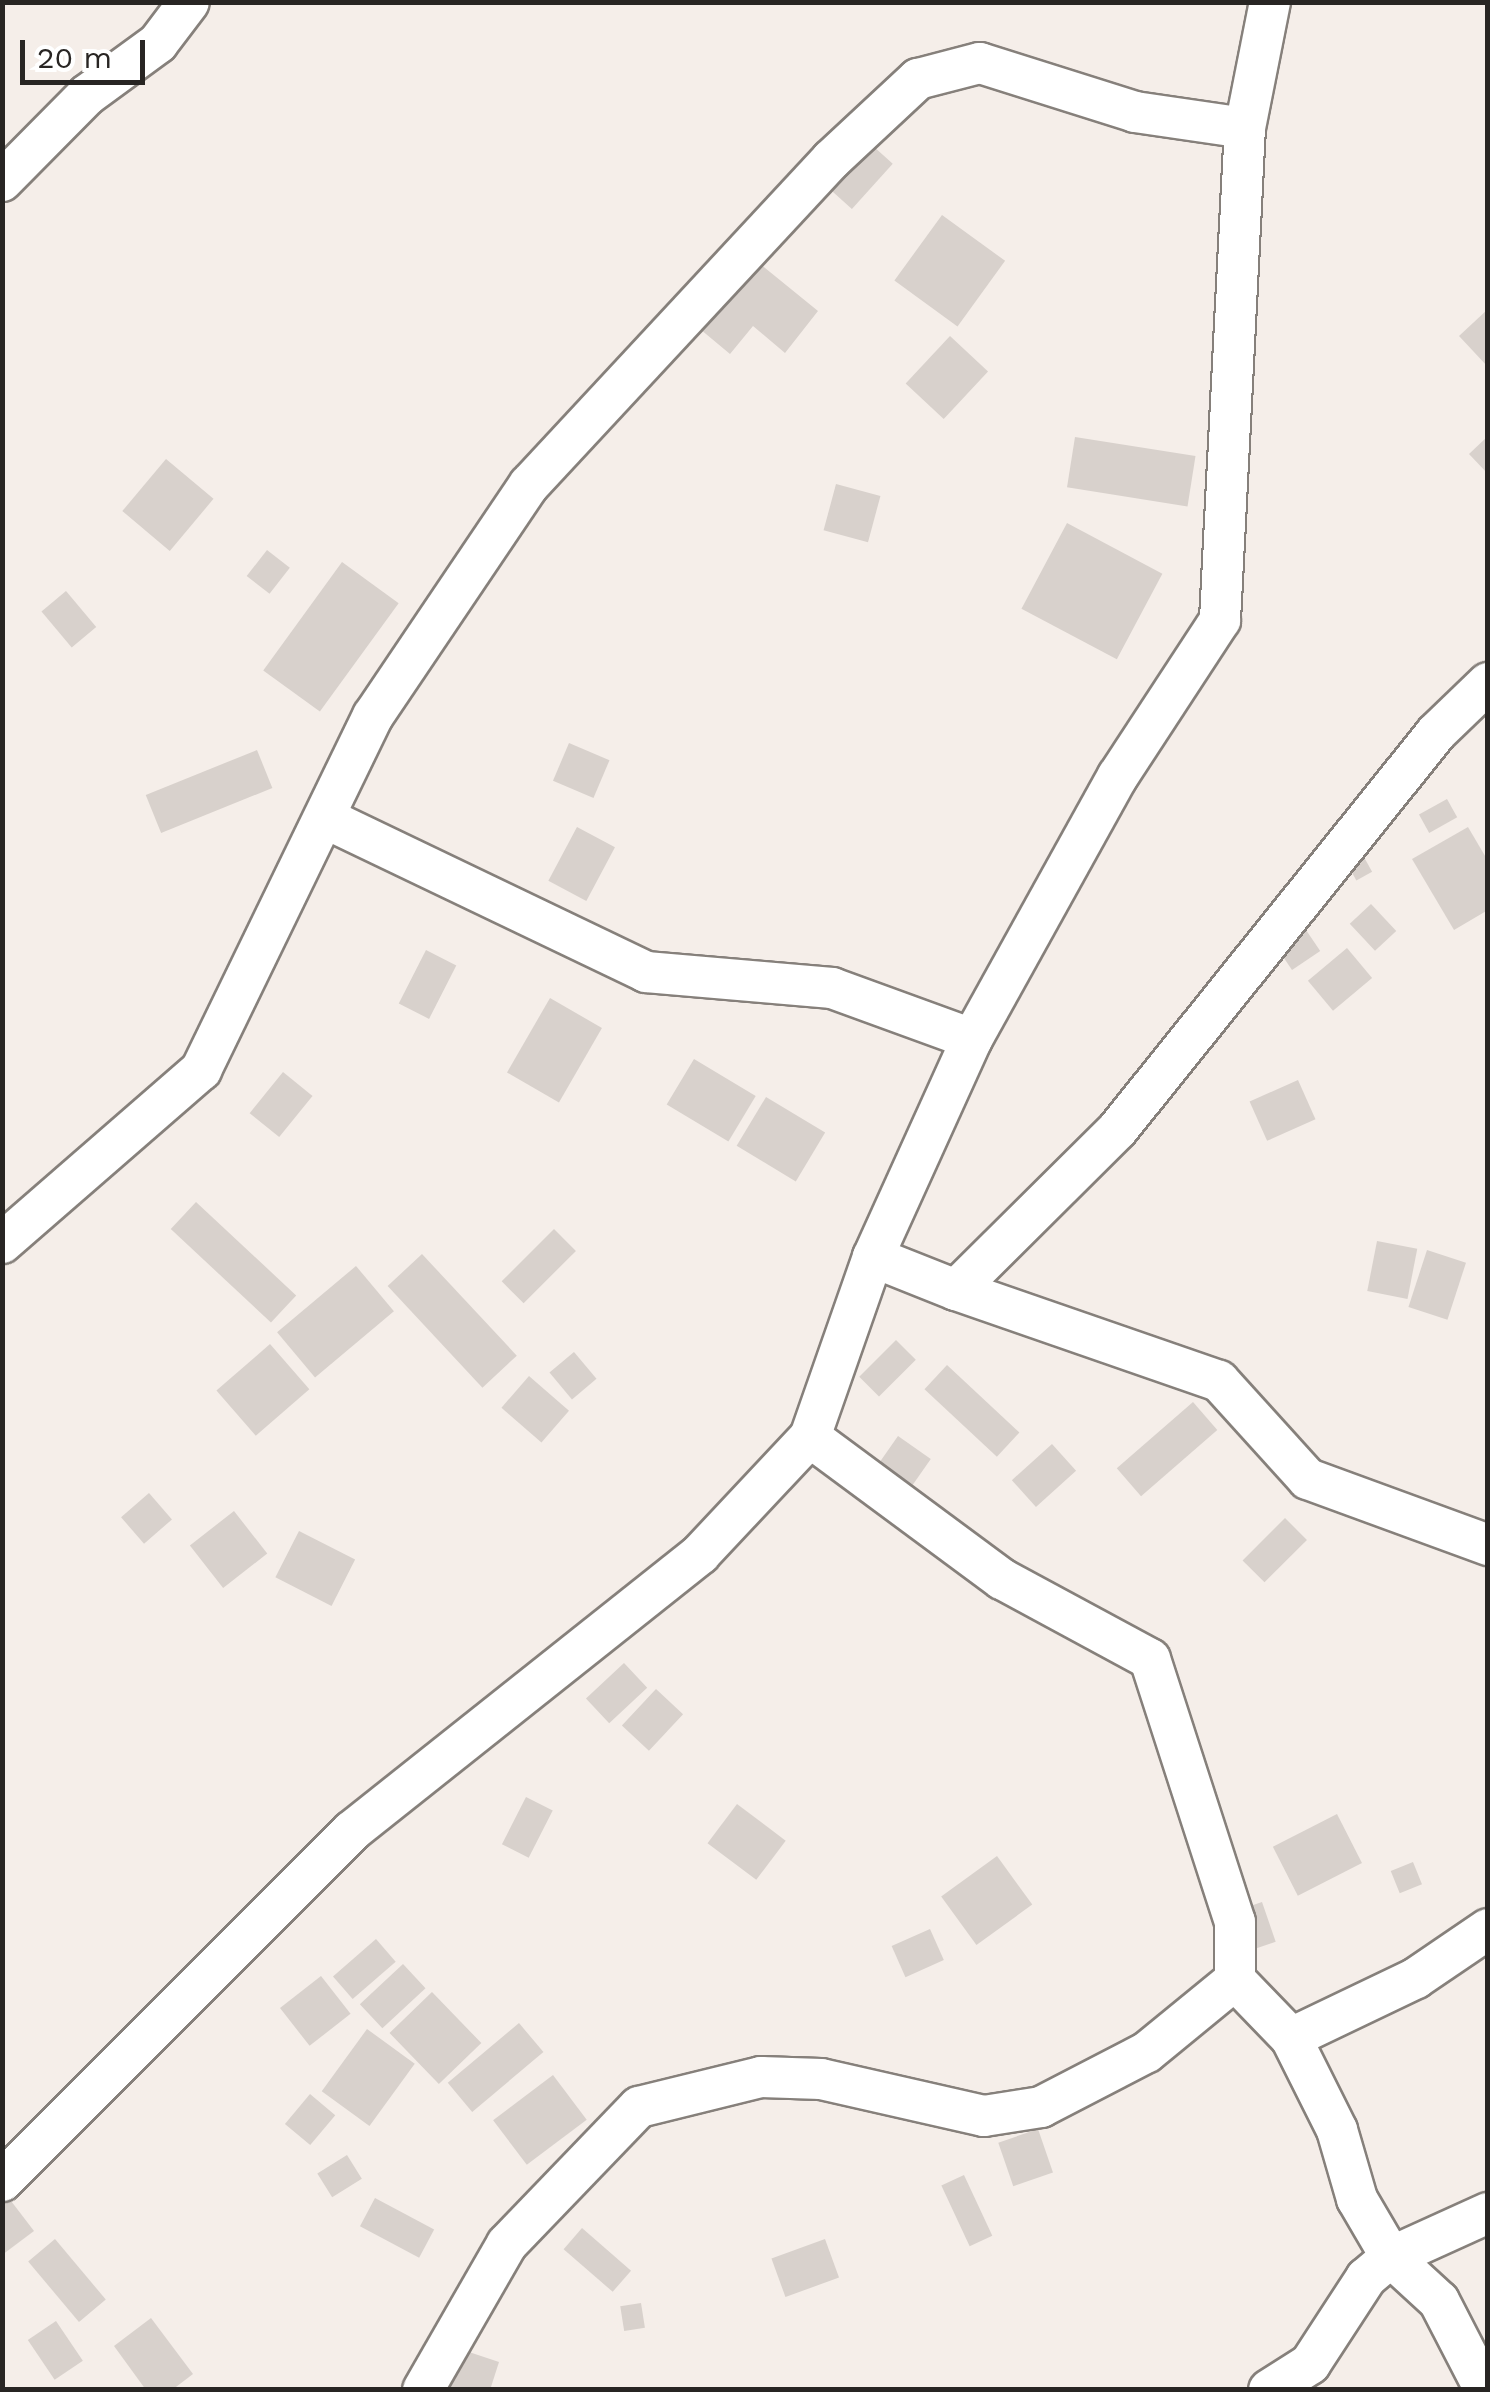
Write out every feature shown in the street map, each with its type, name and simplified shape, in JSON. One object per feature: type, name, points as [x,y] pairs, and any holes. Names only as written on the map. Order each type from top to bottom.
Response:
[{"type":"street","points":[[2,182],[87,96],[158,43],[189,2]]},
{"type":"street","points":[[2,2182],[352,1831],[700,1554],[810,1437],[873,1257],[972,1039],[1118,776],[1220,620],[1246,128],[1270,2]]},
{"type":"street","points":[[2,1244],[200,1070],[373,716],[529,485],[830,160],[918,80],[980,63],[1134,112],[1246,128]]},
{"type":"street","points":[[956,1290],[1118,1129],[1436,733],[1488,683]]},
{"type":"street","points":[[325,818],[646,972],[832,988],[972,1039]]},
{"type":"street","points":[[873,1257],[956,1290],[1219,1381],[1308,1479],[1426,1530],[1488,1545]]},
{"type":"street","points":[[810,1437],[1002,1578],[1150,1658],[1235,1922],[1235,1980],[1291,2038],[1391,2256],[1439,2301],[1485,2390]]},
{"type":"street","points":[[1291,2038],[1416,1978],[1488,1930]]},
{"type":"street","points":[[423,2390],[508,2244],[638,2107],[761,2077],[820,2079],[984,2116],[1041,2107],[1147,2052],[1235,1980]]},
{"type":"street","points":[[1269,2390],[1310,2364],[1366,2278],[1391,2256],[1488,2213]]},
{"type":"building","points":[[863,137],[893,164],[852,209],[822,182]]},
{"type":"building","points":[[942,215],[1005,261],[957,326],[894,281]]},
{"type":"building","points":[[749,255],[818,311],[785,353],[753,326],[730,354],[694,324]]},
{"type":"building","points":[[1488,309],[1488,367],[1459,336]]},
{"type":"building","points":[[950,336],[988,371],[944,419],[906,384]]},
{"type":"building","points":[[1488,436],[1488,474],[1469,454]]},
{"type":"building","points":[[1075,437],[1195,456],[1188,506],[1067,487]]},
{"type":"building","points":[[166,459],[213,499],[170,551],[122,511]]},
{"type":"building","points":[[836,484],[880,496],[868,542],[824,530]]},
{"type":"building","points":[[1067,523],[1162,574],[1117,659],[1021,609]]},
{"type":"building","points":[[267,550],[290,568],[270,594],[247,576]]},
{"type":"building","points":[[342,562],[399,603],[320,712],[263,670]]},
{"type":"building","points":[[66,591],[96,627],[72,648],[41,612]]},
{"type":"building","points":[[569,743],[610,760],[593,798],[553,781]]},
{"type":"building","points":[[257,750],[272,788],[161,833],[146,795]]},
{"type":"building","points":[[1447,799],[1457,817],[1429,833],[1419,815]]},
{"type":"building","points":[[577,827],[615,847],[586,901],[548,881]]},
{"type":"building","points":[[1468,827],[1488,861],[1488,910],[1454,930],[1412,859]]},
{"type":"building","points":[[1360,850],[1372,872],[1356,881],[1344,859]]},
{"type":"building","points":[[1371,904],[1396,931],[1375,951],[1350,924]]},
{"type":"building","points":[[1304,927],[1320,951],[1292,970],[1276,946]]},
{"type":"building","points":[[1347,948],[1372,978],[1333,1011],[1308,981]]},
{"type":"building","points":[[426,950],[456,965],[429,1019],[399,1003]]},
{"type":"building","points":[[550,998],[602,1028],[559,1102],[507,1072]]},
{"type":"building","points":[[694,1059],[756,1096],[728,1142],[667,1104]]},
{"type":"building","points":[[283,1072],[313,1096],[279,1137],[250,1113]]},
{"type":"building","points":[[1298,1080],[1315,1119],[1267,1141],[1250,1102]]},
{"type":"building","points":[[766,1097],[825,1133],[796,1181],[737,1146]]},
{"type":"building","points":[[196,1202],[296,1295],[271,1322],[171,1229]]},
{"type":"building","points":[[554,1229],[576,1251],[524,1303],[502,1281]]},
{"type":"building","points":[[1377,1241],[1417,1249],[1408,1299],[1367,1291]]},
{"type":"building","points":[[1427,1250],[1466,1263],[1447,1320],[1408,1307]]},
{"type":"building","points":[[422,1254],[517,1356],[482,1388],[388,1286]]},
{"type":"building","points":[[356,1266],[394,1311],[315,1377],[277,1332]]},
{"type":"building","points":[[896,1340],[916,1360],[879,1397],[859,1377]]},
{"type":"building","points":[[270,1344],[309,1389],[256,1436],[216,1391]]},
{"type":"building","points":[[574,1352],[596,1379],[572,1399],[549,1373]]},
{"type":"building","points":[[947,1365],[1019,1433],[997,1457],[924,1389]]},
{"type":"building","points":[[529,1376],[569,1411],[541,1442],[501,1408]]},
{"type":"building","points":[[1193,1402],[1217,1430],[1141,1496],[1117,1468]]},
{"type":"building","points":[[898,1436],[931,1459],[912,1485],[880,1462]]},
{"type":"building","points":[[1052,1444],[1076,1471],[1036,1507],[1012,1480]]},
{"type":"building","points":[[149,1493],[172,1519],[144,1544],[121,1517]]},
{"type":"building","points":[[234,1511],[267,1554],[223,1588],[190,1545]]},
{"type":"building","points":[[1285,1518],[1307,1540],[1264,1582],[1243,1560]]},
{"type":"building","points":[[299,1531],[355,1560],[332,1606],[275,1577]]},
{"type":"building","points":[[624,1663],[647,1688],[609,1723],[586,1698]]},
{"type":"building","points":[[656,1689],[683,1714],[649,1751],[622,1726]]},
{"type":"building","points":[[526,1797],[553,1811],[529,1858],[502,1844]]},
{"type":"building","points":[[737,1804],[786,1841],[756,1880],[708,1843]]},
{"type":"building","points":[[1337,1814],[1362,1863],[1298,1896],[1273,1847]]},
{"type":"building","points":[[997,1856],[1032,1905],[976,1945],[941,1897]]},
{"type":"building","points":[[1413,1862],[1422,1884],[1400,1893],[1391,1871]]},
{"type":"building","points":[[1262,1902],[1276,1942],[1249,1951],[1236,1911]]},
{"type":"building","points":[[930,1929],[944,1960],[905,1977],[892,1946]]},
{"type":"building","points":[[376,1939],[396,1962],[353,1999],[333,1976]]},
{"type":"building","points":[[403,1964],[426,1988],[382,2028],[360,2004]]},
{"type":"building","points":[[321,1976],[351,2014],[310,2046],[280,2008]]},
{"type":"building","points":[[432,1992],[481,2043],[439,2084],[390,2033]]},
{"type":"building","points":[[519,2023],[543,2052],[472,2112],[448,2083]]},
{"type":"building","points":[[367,2029],[415,2064],[369,2126],[322,2091]]},
{"type":"building","points":[[553,2075],[587,2120],[527,2165],[493,2120]]},
{"type":"building","points":[[310,2094],[335,2115],[310,2145],[285,2124]]},
{"type":"building","points":[[1038,2129],[1053,2172],[1013,2186],[998,2143]]},
{"type":"building","points":[[347,2155],[362,2179],[332,2197],[317,2174]]},
{"type":"building","points":[[964,2175],[992,2236],[970,2246],[941,2186]]},
{"type":"building","points":[[8,2197],[34,2231],[2,2255],[2,2202]]},
{"type":"building","points":[[375,2198],[434,2229],[419,2258],[360,2226]]},
{"type":"building","points":[[582,2228],[631,2271],[613,2292],[564,2249]]},
{"type":"building","points":[[55,2239],[106,2300],[79,2322],[28,2261]]},
{"type":"building","points":[[825,2239],[839,2278],[785,2297],[771,2258]]},
{"type":"building","points":[[641,2303],[645,2328],[624,2331],[620,2306]]},
{"type":"building","points":[[151,2318],[193,2374],[172,2390],[146,2390],[114,2346]]},
{"type":"building","points":[[56,2321],[83,2361],[55,2380],[28,2340]]},
{"type":"building","points":[[451,2346],[499,2362],[490,2390],[437,2390]]}]
